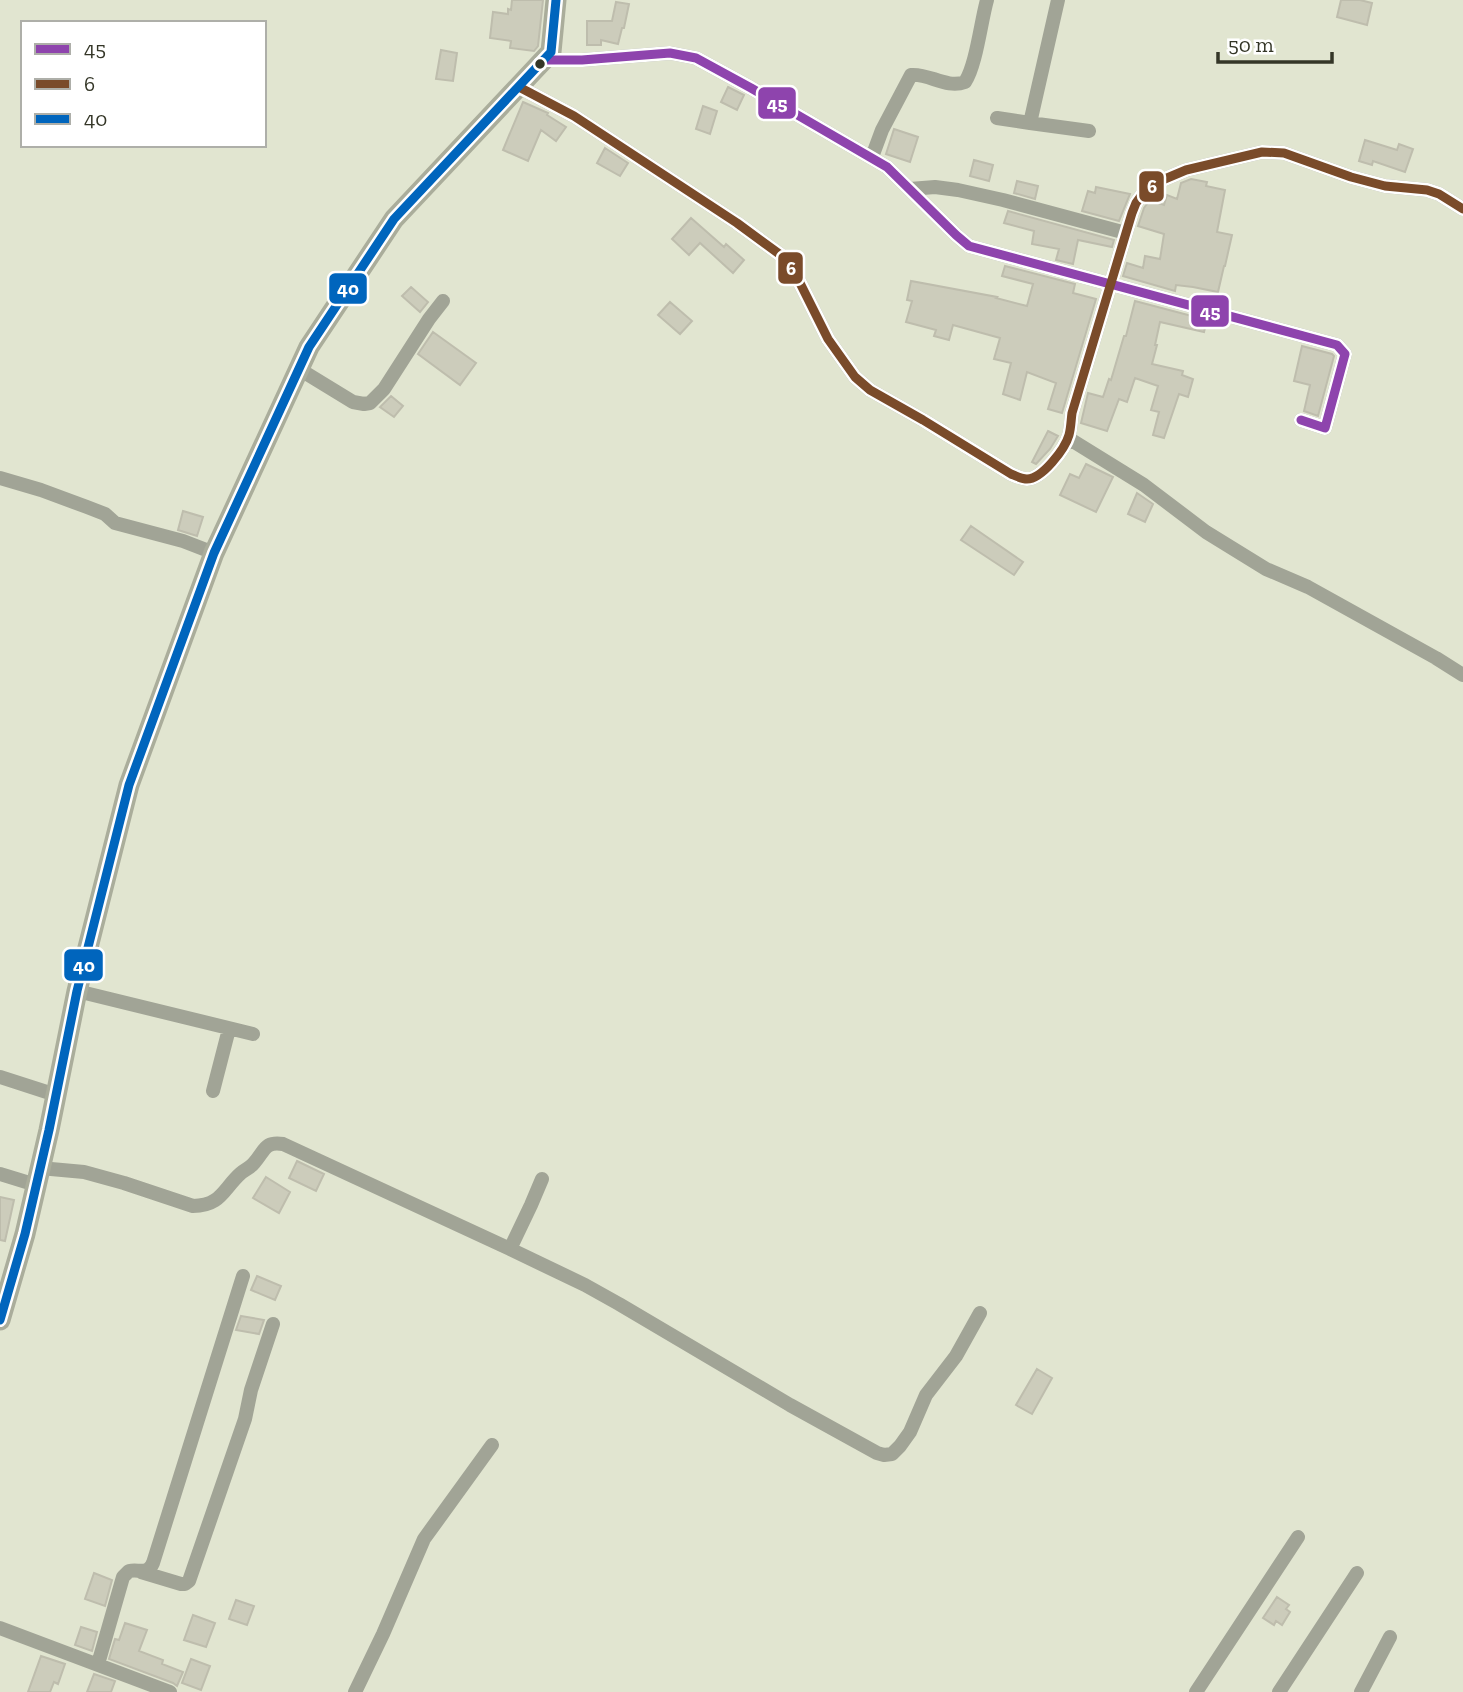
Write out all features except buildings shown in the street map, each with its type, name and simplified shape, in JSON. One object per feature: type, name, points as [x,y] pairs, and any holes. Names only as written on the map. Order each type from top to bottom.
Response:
[{"type":"street","points":[[0,1320],[25,1234],[77,991],[130,785],[214,553],[309,347],[394,219],[551,52],[556,0]]},
{"type":"street","points":[[872,156],[882,130],[911,75],[954,84],[965,82],[968,78],[987,0]]},
{"type":"street","points":[[1030,123],[1058,0]]},
{"type":"street","points":[[544,60],[582,60],[670,53],[696,58],[872,156],[887,167],[969,246],[1337,345],[1345,354],[1325,428],[1301,420]]},
{"type":"street","points":[[519,87],[574,116],[737,223],[782,256],[796,275],[828,339],[855,377],[870,390],[1011,474],[1025,479],[1036,477],[1043,472],[1068,438],[1072,413],[1136,203],[1144,192],[1160,181],[1186,170],[1262,152],[1284,153],[1385,186],[1427,190],[1463,209]]},
{"type":"street","points":[[997,118],[1089,131]]},
{"type":"street","points":[[910,190],[935,187],[958,190],[1126,233]]},
{"type":"street","points":[[299,369],[353,402],[370,402],[384,389],[443,301]]},
{"type":"street","points":[[1068,438],[1144,485],[1206,532],[1266,569],[1308,587],[1463,675]]},
{"type":"street","points":[[0,478],[105,514],[116,523],[183,541],[214,553]]},
{"type":"street","points":[[77,991],[253,1034]]},
{"type":"street","points":[[213,1091],[229,1029]]},
{"type":"street","points":[[0,1077],[56,1095]]},
{"type":"street","points":[[0,1174],[38,1177],[84,1172],[124,1182],[193,1206],[204,1206],[219,1198],[240,1174],[253,1165],[265,1147],[271,1143],[283,1144],[585,1285],[790,1405],[884,1455],[892,1454],[910,1432],[926,1395],[956,1356],[980,1313]]},
{"type":"street","points":[[510,1249],[542,1179]]},
{"type":"street","points":[[97,1664],[123,1577],[129,1571],[149,1570],[153,1563],[243,1276]]},
{"type":"street","points":[[140,1571],[181,1584],[189,1581],[245,1419],[251,1390],[273,1324]]},
{"type":"street","points":[[355,1692],[424,1539],[492,1445]]},
{"type":"street","points":[[1196,1692],[1298,1537]]},
{"type":"street","points":[[1279,1692],[1357,1573]]},
{"type":"street","points":[[0,1628],[170,1692]]},
{"type":"street","points":[[1361,1692],[1390,1637]]},
{"type":"transit line","name":"40","points":[[0,1320],[25,1234],[77,991],[129,785],[214,553],[309,347],[394,219],[551,52],[556,0]]},
{"type":"transit line","name":"45","points":[[544,60],[582,60],[670,53],[696,58],[887,167],[969,246],[1337,345],[1345,354],[1325,428],[1301,420]]},
{"type":"transit line","name":"6","points":[[519,87],[574,116],[737,223],[782,256],[796,275],[828,339],[855,377],[870,390],[1011,474],[1025,479],[1033,478],[1046,469],[1067,441],[1072,413],[1132,213],[1144,192],[1160,181],[1186,170],[1262,152],[1284,153],[1385,186],[1427,190],[1463,209]]}]
